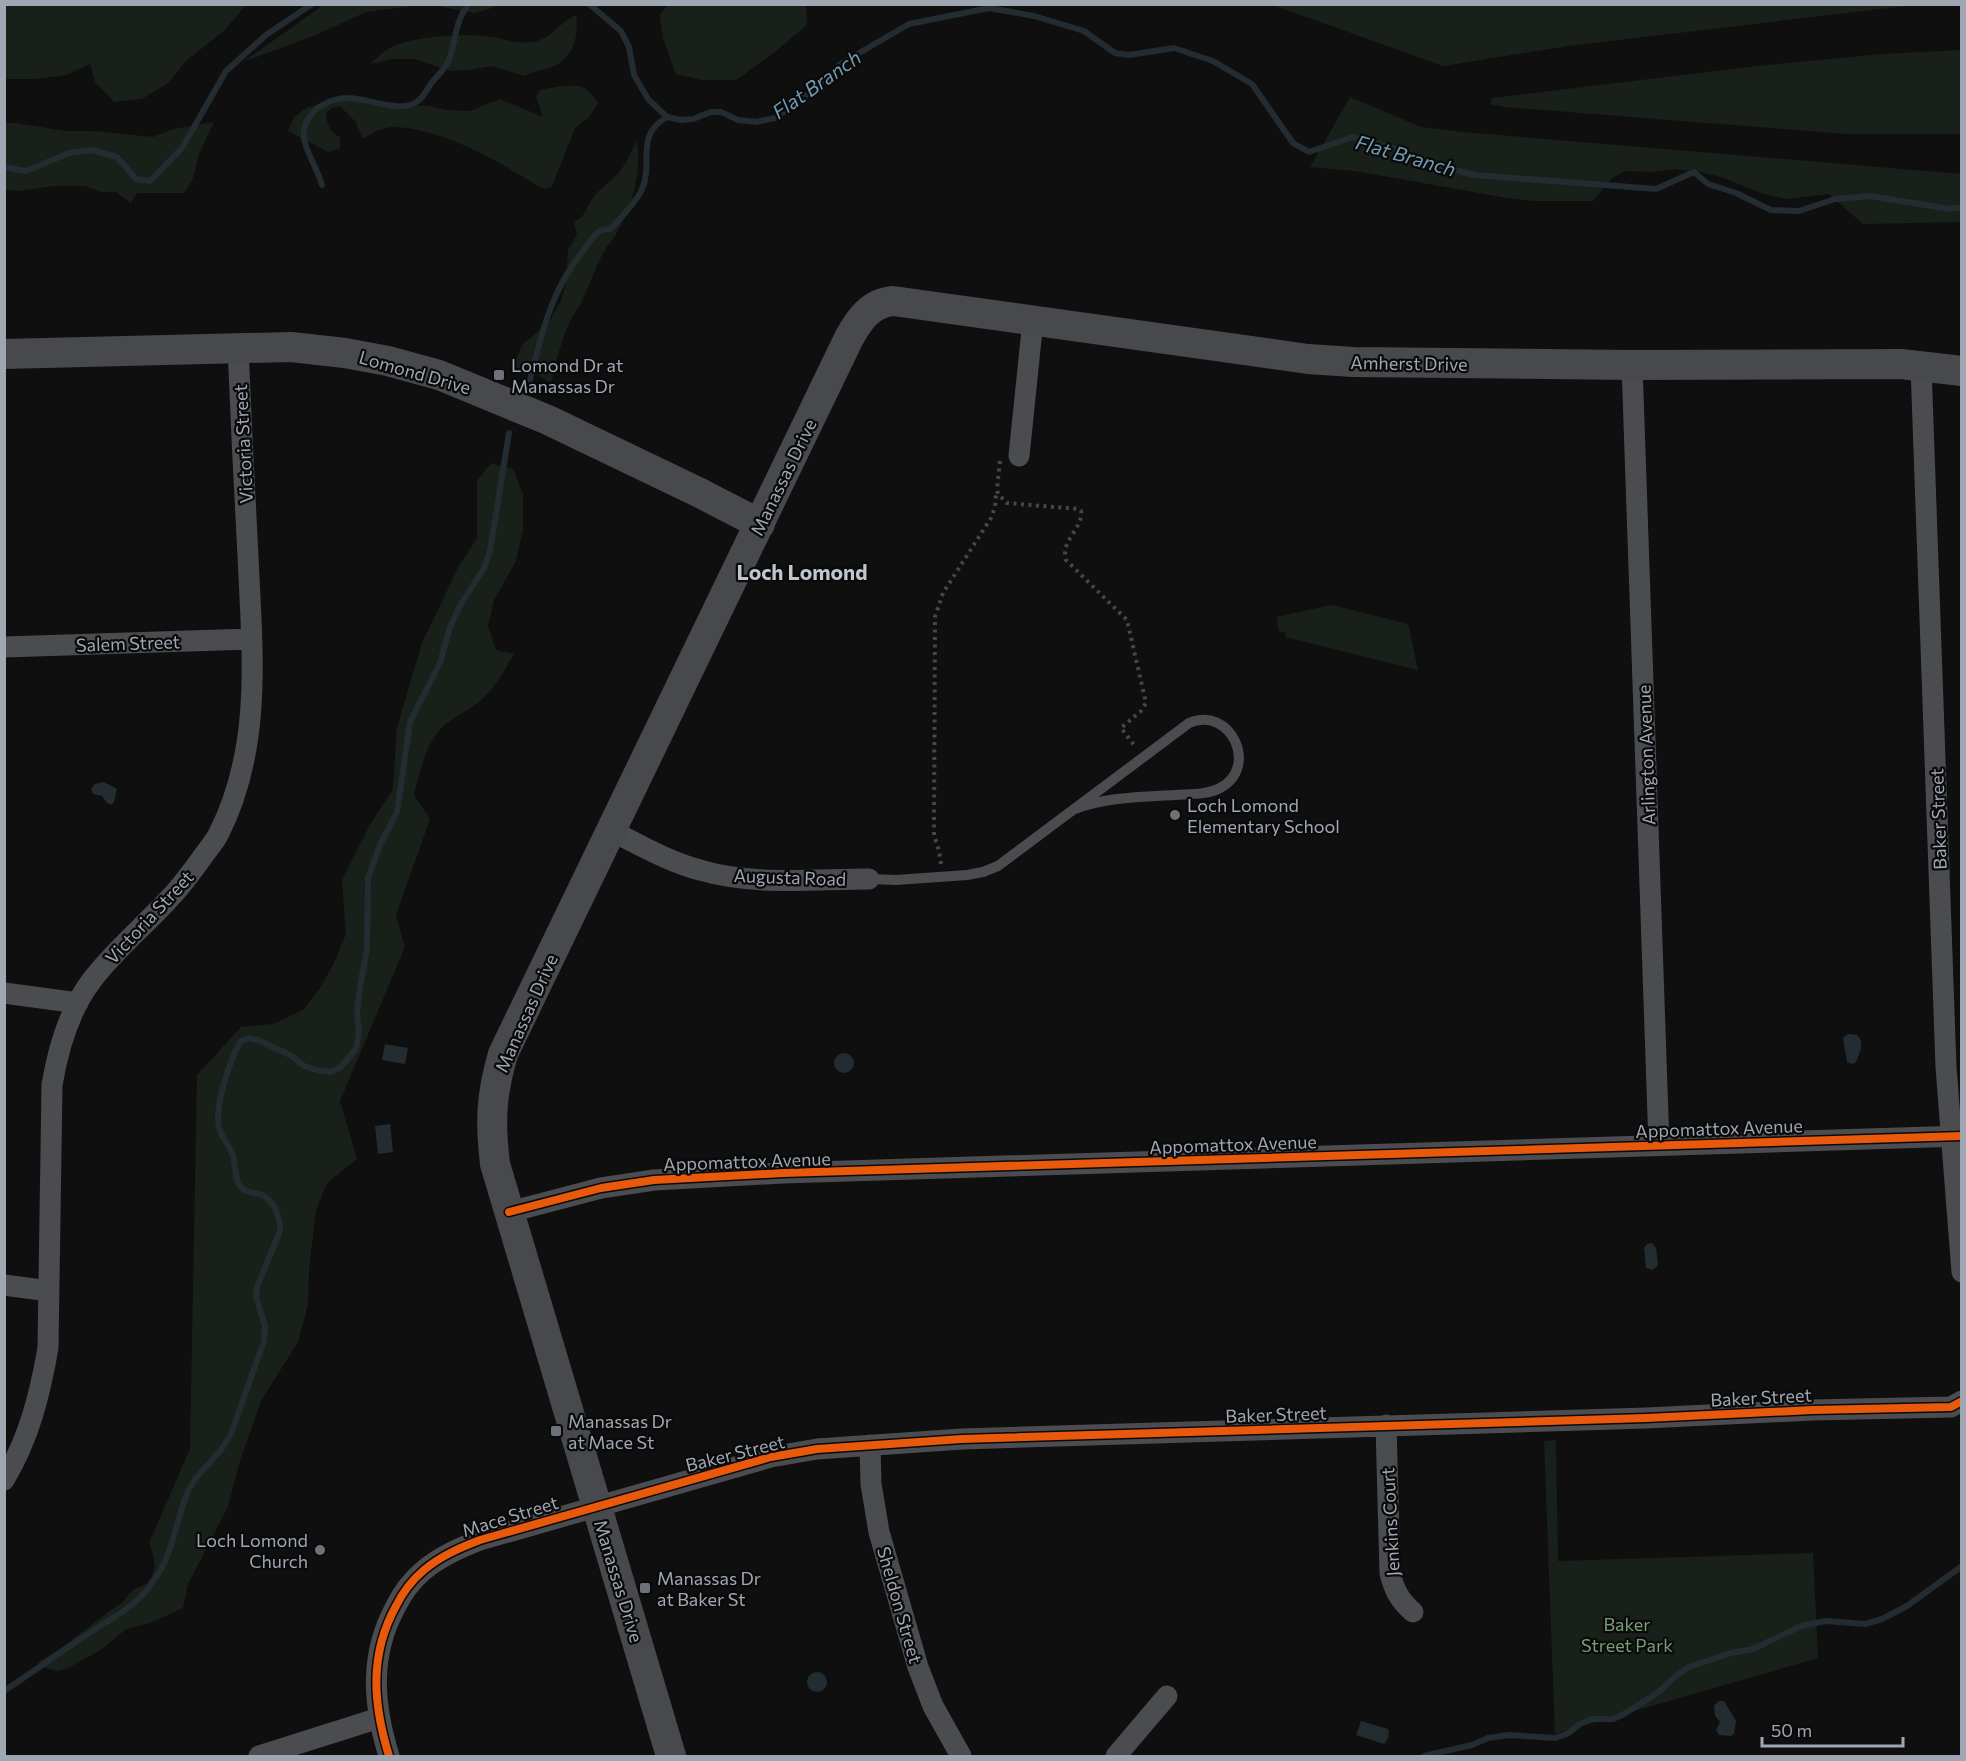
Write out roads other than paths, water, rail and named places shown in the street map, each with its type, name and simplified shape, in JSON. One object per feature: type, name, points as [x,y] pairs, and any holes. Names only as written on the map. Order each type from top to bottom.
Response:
[{"type":"main road","name":"Amherst Drive","points":[[865,314],[879,304],[893,301],[1308,359],[1353,363],[1632,365],[1833,363],[1922,366],[1962,371]]},
{"type":"main road","name":"Manassas Drive","points":[[672,1756],[495,1164],[491,1112],[495,1083],[503,1054],[849,338],[865,314]]},
{"type":"main road","name":"Lomond Drive","points":[[4,354],[291,347],[388,361],[439,375],[548,420],[760,524]]},
{"type":"street","points":[[1019,455],[1033,320]]},
{"type":"street","name":"Victoria Street","points":[[4,1480],[30,1428],[42,1384],[48,1348],[52,1085],[62,1043],[78,1004],[92,981],[117,951],[168,900],[219,835],[242,770],[250,732],[251,639],[238,347]]},
{"type":"street","name":"Arlington Avenue","points":[[1632,365],[1659,1145]]},
{"type":"street","name":"Baker Street","points":[[1922,366],[1946,1067],[1956,1136],[1962,1272]]},
{"type":"street","name":"Salem Street","points":[[4,647],[251,639]]},
{"type":"street","name":"Augusta Road","points":[[612,831],[668,859],[699,870],[732,877],[869,879]]},
{"type":"street","points":[[4,993],[78,1004]]},
{"type":"street","name":"Appomattox Avenue","points":[[509,1212],[601,1188],[654,1180],[795,1173],[1956,1136]]},
{"type":"street","points":[[4,1285],[49,1291]]},
{"type":"street","name":"Baker Street","points":[[597,1506],[771,1457],[817,1449],[962,1439],[1951,1407],[1962,1401]]},
{"type":"street","name":"Jenkins Court","points":[[1386,1425],[1390,1574],[1394,1589],[1403,1603],[1413,1612]]},
{"type":"street","name":"Sheldon Street","points":[[870,1445],[871,1485],[879,1532],[918,1667],[933,1706],[961,1756]]},
{"type":"street","name":"Mace Street","points":[[389,1756],[379,1718],[376,1678],[378,1655],[388,1621],[412,1580],[436,1560],[453,1550],[597,1506]]},
{"type":"street","points":[[1116,1756],[1167,1696]]},
{"type":"street","points":[[259,1756],[379,1718]]},
{"type":"lane","points":[[869,879],[897,880],[967,875],[998,866],[1189,723],[1207,720],[1224,727],[1239,749],[1238,767],[1228,782],[1213,791],[1108,799],[1075,809]]},
{"type":"waterway","name":"Flat Branch","points":[[4,167],[26,171],[69,153],[91,150],[117,157],[136,179],[150,181],[182,148],[226,71],[266,35],[312,4]]},
{"type":"waterway","points":[[322,185],[305,143],[304,130],[311,114],[322,105],[341,99],[357,99],[395,106],[404,106],[419,100],[444,69],[451,53],[458,24],[469,4]]},
{"type":"waterway","name":"Flat Branch","points":[[589,4],[621,31],[629,47],[634,75],[648,99],[667,117],[681,120],[693,119],[711,112],[721,112],[738,120],[756,122],[775,118],[806,96],[842,63],[909,24],[989,8],[1034,16],[1084,31],[1115,53],[1129,55],[1174,48],[1213,61],[1252,84],[1293,143],[1309,152],[1353,137],[1475,175],[1656,189],[1694,172],[1708,184],[1736,193],[1771,210],[1799,211],[1835,199],[1870,196],[1950,209],[1962,207]]},
{"type":"waterway","points":[[529,384],[549,312],[564,279],[595,235],[610,229],[640,193],[645,179],[648,141],[651,132],[667,117]]},
{"type":"waterway","points":[[4,1691],[125,1610],[150,1586],[163,1565],[188,1491],[231,1434],[264,1341],[265,1326],[256,1297],[257,1287],[280,1226],[276,1210],[270,1201],[262,1195],[243,1189],[237,1180],[233,1156],[219,1127],[219,1108],[224,1084],[240,1042],[248,1038],[258,1040],[292,1056],[304,1066],[331,1072],[341,1067],[356,1049],[359,1031],[357,1013],[359,993],[367,948],[368,878],[380,845],[397,812],[410,722],[440,663],[450,627],[461,604],[484,568],[490,551],[509,433]]},
{"type":"waterway","points":[[1424,1756],[1472,1745],[1488,1738],[1509,1735],[1555,1738],[1567,1734],[1580,1724],[1592,1719],[1613,1719],[1660,1691],[1689,1667],[1731,1653],[1753,1649],[1801,1626],[1826,1621],[1865,1624],[1882,1619],[1907,1606],[1962,1566]]},
{"type":"place","name":"Lomond Dr at Manassas Dr","points":[[499,375]]},
{"type":"place","name":"Loch Lomond Elementary School","points":[[1175,815]]},
{"type":"place","name":"Manassas Dr at Mace St","points":[[556,1431]]},
{"type":"place","name":"Loch Lomond Church","points":[[320,1550]]},
{"type":"place","name":"Manassas Dr at Baker St","points":[[645,1588]]},
{"type":"district","name":"Loch Lomond","points":[[802,571]]},
{"type":"park label","name":"Baker Street Park","points":[[1627,1634]]}]
